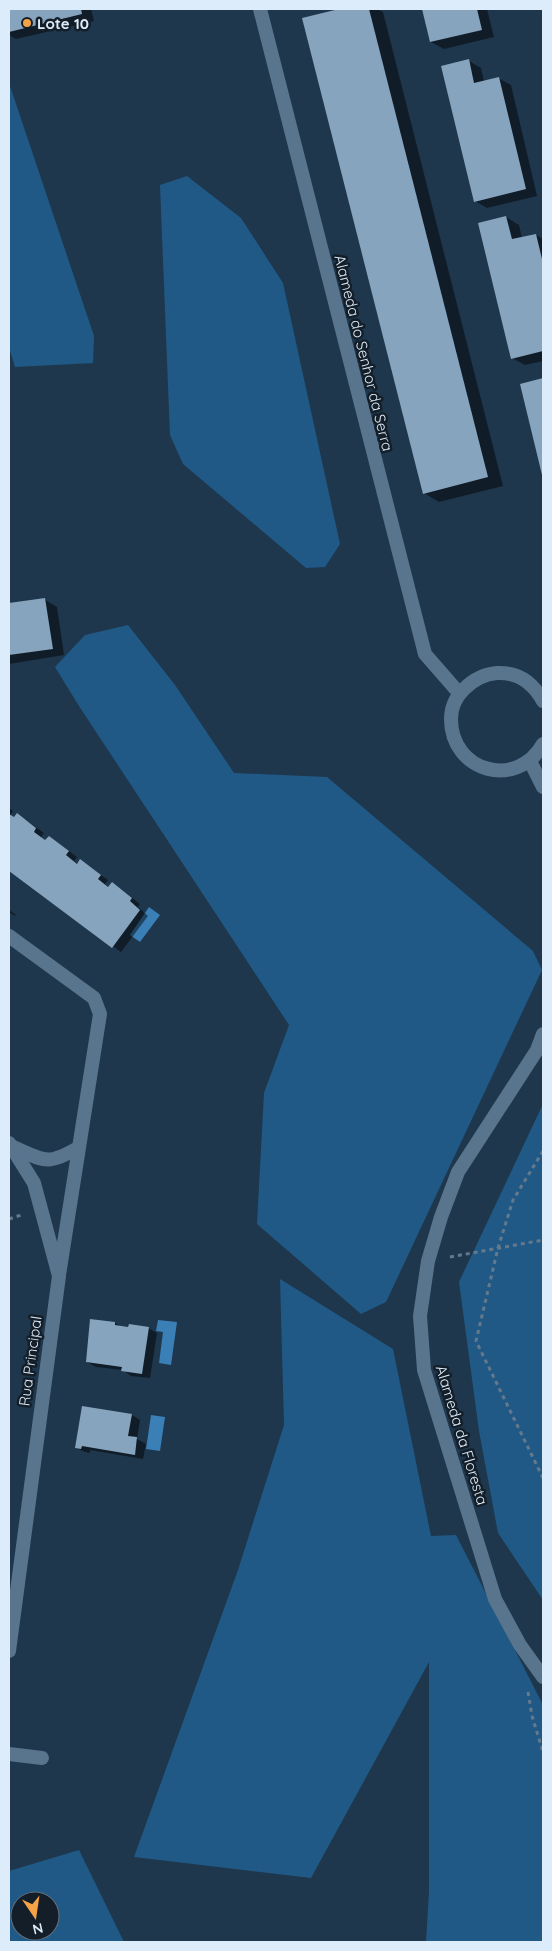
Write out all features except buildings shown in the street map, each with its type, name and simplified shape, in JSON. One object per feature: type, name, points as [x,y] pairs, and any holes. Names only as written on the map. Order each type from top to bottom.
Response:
[{"type":"street","name":"Alameda do Senhor da Serra","points":[[260,9],[425,654],[459,693]]},
{"type":"street","points":[[543,701],[537,690],[524,678],[506,673],[488,674],[472,681],[459,693],[451,711],[451,732],[459,750],[473,764],[492,771],[512,770],[530,761],[543,744]]},
{"type":"street","points":[[530,761],[543,787]]},
{"type":"street","points":[[9,936],[94,998],[100,1014],[59,1276]]},
{"type":"street","name":"Alameda da Floresta","points":[[543,1034],[537,1050],[458,1172],[440,1217],[428,1261],[420,1316],[424,1370],[495,1598],[520,1645],[543,1678]]},
{"type":"street","points":[[11,1145],[42,1160],[57,1160],[78,1148]]},
{"type":"street","name":"Rua Principal","points":[[9,1651],[59,1276],[34,1183],[11,1145]]},
{"type":"street","points":[[9,1754],[42,1758]]},
{"type":"path","points":[[543,1151],[513,1200],[498,1248],[476,1341],[543,1478]]},
{"type":"path","points":[[428,1261],[543,1240]]},
{"type":"path","points":[[528,1689],[532,1716],[543,1752]]},
{"type":"shaded area","points":[[9,83],[94,336],[93,363],[15,367],[9,347]]},
{"type":"shaded area","points":[[187,176],[241,218],[283,283],[340,544],[325,567],[306,568],[183,464],[170,435],[160,185]]},
{"type":"shaded area","points":[[128,625],[175,685],[234,773],[327,777],[533,951],[542,970],[386,1302],[361,1314],[257,1224],[264,1093],[289,1025],[55,667],[85,635]]},
{"type":"shaded area","points":[[149,907],[160,915],[140,942],[130,935]]},
{"type":"shaded area","points":[[543,1104],[543,1600],[498,1533],[479,1431],[459,1282]]},
{"type":"shaded area","points":[[280,1279],[393,1349],[431,1536],[456,1535],[543,1705],[543,1942],[426,1942],[429,1892],[429,1662],[311,1878],[134,1857],[238,1570],[284,1425]]},
{"type":"shaded area","points":[[158,1320],[177,1322],[171,1365],[159,1363],[163,1332],[156,1331]]},
{"type":"shaded area","points":[[151,1415],[165,1417],[160,1451],[146,1449]]},
{"type":"shaded area","points":[[79,1850],[124,1942],[9,1942],[9,1871]]},
{"type":"place","name":"Lote 10","points":[[27,23]]}]
